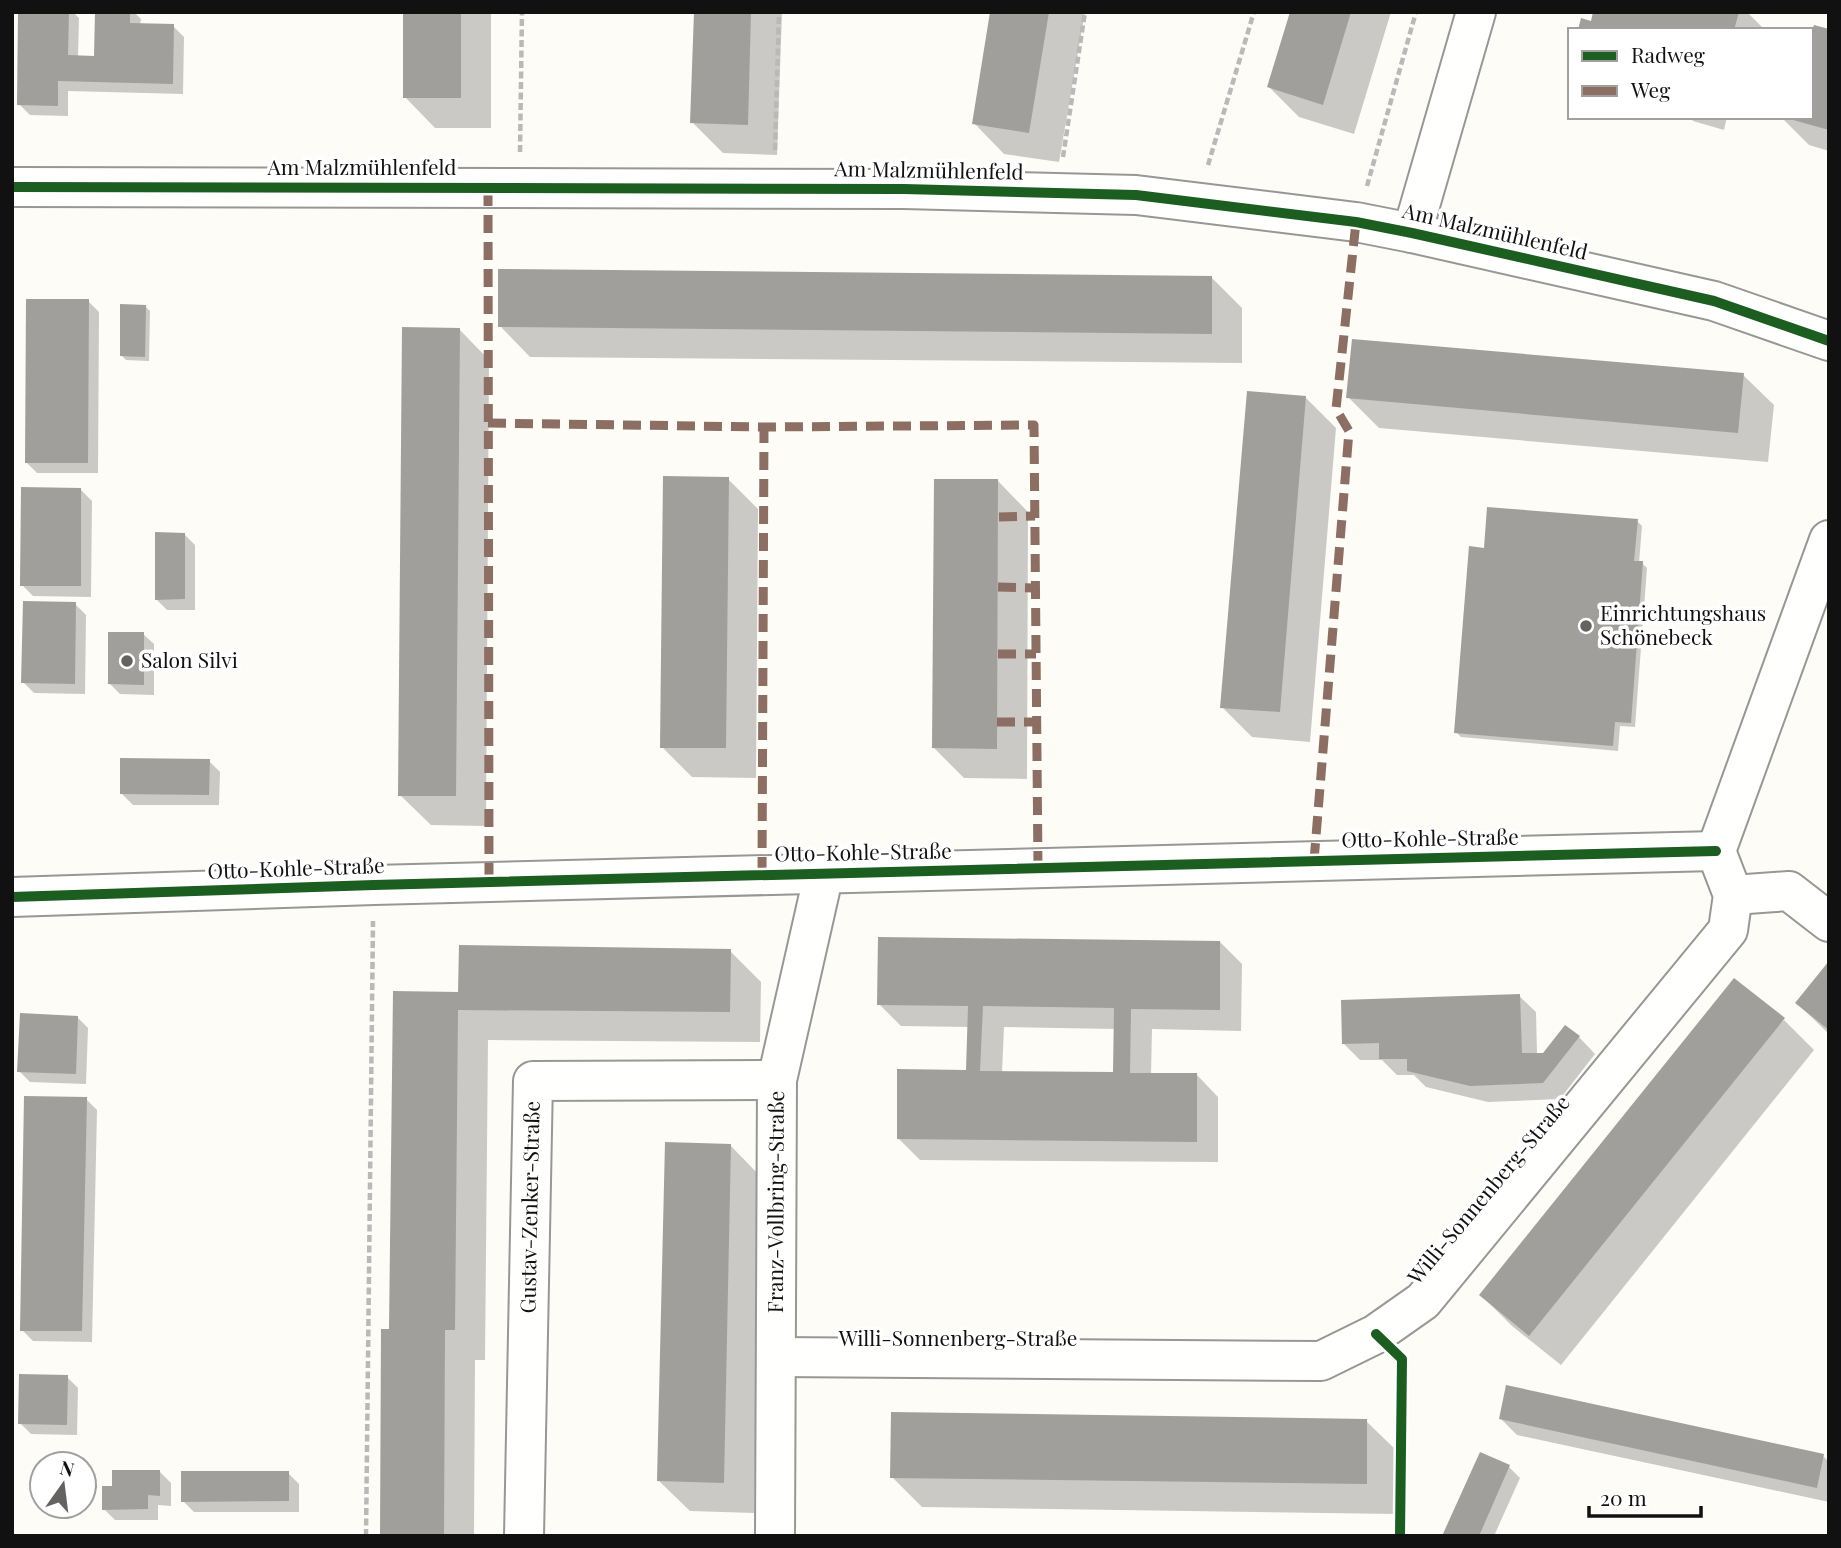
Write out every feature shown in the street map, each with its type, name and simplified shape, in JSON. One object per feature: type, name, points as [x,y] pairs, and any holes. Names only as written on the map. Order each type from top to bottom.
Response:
[{"type":"street","points":[[1412,233],[1476,12]]},
{"type":"street","name":"Am Malzmühlenfeld","points":[[12,187],[904,189],[1136,195],[1356,222],[1412,233],[1714,301],[1829,341]]},
{"type":"street","points":[[1716,851],[1829,540]]},
{"type":"street","name":"Otto-Kohle-Straße","points":[[12,897],[374,885],[1716,851]]},
{"type":"street","name":"Willi-Sonnenberg-Straße","points":[[776,1357],[1321,1361],[1376,1334],[1423,1301],[1728,930],[1732,895],[1716,851]]},
{"type":"street","name":"Franz-Vollbring-Straße","points":[[775,1536],[777,1080],[824,873]]},
{"type":"street","points":[[1732,895],[1789,891],[1829,922]]},
{"type":"street","name":"Gustav-Zenker-Straße","points":[[524,1536],[533,1081],[777,1080]]},
{"type":"path","points":[[519,188],[522,12]]},
{"type":"path","points":[[774,189],[779,12]]},
{"type":"path","points":[[1058,193],[1085,12]]},
{"type":"path","points":[[1197,202],[1254,12]]},
{"type":"path","points":[[1356,222],[1416,12]]},
{"type":"path","points":[[366,1536],[374,885]]},
{"type":"building","points":[[18,12],[69,12],[68,55],[94,56],[95,12],[130,12],[130,23],[174,24],[173,84],[58,81],[58,106],[17,105]]},
{"type":"building","points":[[403,12],[461,12],[461,98],[403,98]]},
{"type":"building","points":[[694,12],[751,12],[748,125],[690,123]]},
{"type":"building","points":[[990,12],[1049,12],[1029,133],[972,124]]},
{"type":"building","points":[[1290,12],[1351,12],[1323,105],[1267,87]]},
{"type":"building","points":[[1593,12],[1739,12],[1735,28],[1578,28],[1581,18],[1591,21]]},
{"type":"building","points":[[1814,25],[1829,29],[1829,130],[1790,119],[1813,119]]},
{"type":"building","points":[[498,269],[1212,276],[1212,334],[498,327]]},
{"type":"building","points":[[26,299],[89,299],[88,463],[25,463]]},
{"type":"building","points":[[120,304],[146,305],[145,357],[120,356]]},
{"type":"building","points":[[402,327],[460,328],[456,796],[398,796]]},
{"type":"building","points":[[1352,339],[1744,373],[1738,433],[1346,398]]},
{"type":"building","points":[[1247,391],[1306,396],[1280,712],[1220,708]]},
{"type":"building","points":[[663,476],[729,477],[726,748],[660,748]]},
{"type":"building","points":[[934,479],[998,479],[997,749],[932,748]]},
{"type":"building","points":[[21,487],[81,488],[81,586],[20,586]]},
{"type":"building","points":[[1487,507],[1638,519],[1634,561],[1643,561],[1631,723],[1615,722],[1613,746],[1454,733],[1469,546],[1484,548]]},
{"type":"building","points":[[155,532],[185,533],[185,599],[155,600]]},
{"type":"building","points":[[23,601],[76,602],[75,684],[21,683]]},
{"type":"building","points":[[108,632],[144,632],[144,685],[108,684]]},
{"type":"building","points":[[120,758],[210,759],[209,795],[120,794]]},
{"type":"building","points":[[878,937],[1220,941],[1220,1010],[1131,1009],[1130,1073],[1197,1073],[1197,1142],[897,1139],[897,1069],[966,1070],[968,1006],[877,1005]],"holes":[[[983,1006],[1114,1008],[1113,1072],[980,1071]]]},
{"type":"building","points":[[459,945],[731,949],[730,1012],[458,1010],[455,1330],[445,1330],[444,1536],[380,1536],[381,1329],[389,1329],[393,991],[458,992]]},
{"type":"building","points":[[1829,961],[1829,1030],[1795,1003]]},
{"type":"building","points":[[1734,978],[1785,1018],[1529,1336],[1479,1295]]},
{"type":"building","points":[[1520,994],[1522,1053],[1543,1053],[1565,1025],[1580,1036],[1543,1083],[1470,1086],[1407,1071],[1407,1059],[1379,1059],[1379,1043],[1342,1044],[1341,1000]]},
{"type":"building","points":[[20,1013],[78,1016],[76,1074],[17,1072]]},
{"type":"building","points":[[24,1096],[87,1097],[82,1331],[20,1331]]},
{"type":"building","points":[[665,1142],[731,1144],[724,1483],[657,1481]]},
{"type":"building","points":[[19,1374],[68,1375],[67,1425],[18,1424]]},
{"type":"building","points":[[1506,1385],[1824,1454],[1817,1488],[1499,1419]]},
{"type":"building","points":[[891,1412],[1367,1419],[1367,1484],[890,1478]]},
{"type":"building","points":[[1480,1452],[1510,1465],[1479,1536],[1442,1536]]},
{"type":"building","points":[[112,1470],[160,1470],[160,1496],[148,1495],[148,1509],[102,1510],[102,1486],[112,1486]]},
{"type":"building","points":[[181,1471],[289,1471],[289,1501],[181,1502]]},
{"type":"marked path","points":[[488,188],[489,883]]},
{"type":"marked path","points":[[1314,861],[1349,431],[1336,409],[1356,222]]},
{"type":"marked path","points":[[488,423],[764,427],[1034,425],[1038,868]]},
{"type":"marked path","points":[[762,875],[764,427]]},
{"type":"marked path","points":[[999,517],[1035,516]]},
{"type":"marked path","points":[[998,587],[1035,588]]},
{"type":"marked path","points":[[998,654],[1036,654]]},
{"type":"marked path","points":[[997,722],[1037,722]]},
{"type":"cycle path","points":[[12,187],[904,189],[1136,195],[1356,222],[1412,233],[1714,301],[1829,341]]},
{"type":"cycle path","points":[[12,897],[374,885],[1716,851]]},
{"type":"cycle path","points":[[1376,1334],[1402,1359],[1400,1536]]},
{"type":"place","name":"Einrichtungshaus Schönebeck","points":[[1586,626]]},
{"type":"place","name":"Salon Silvi","points":[[127,661]]}]
